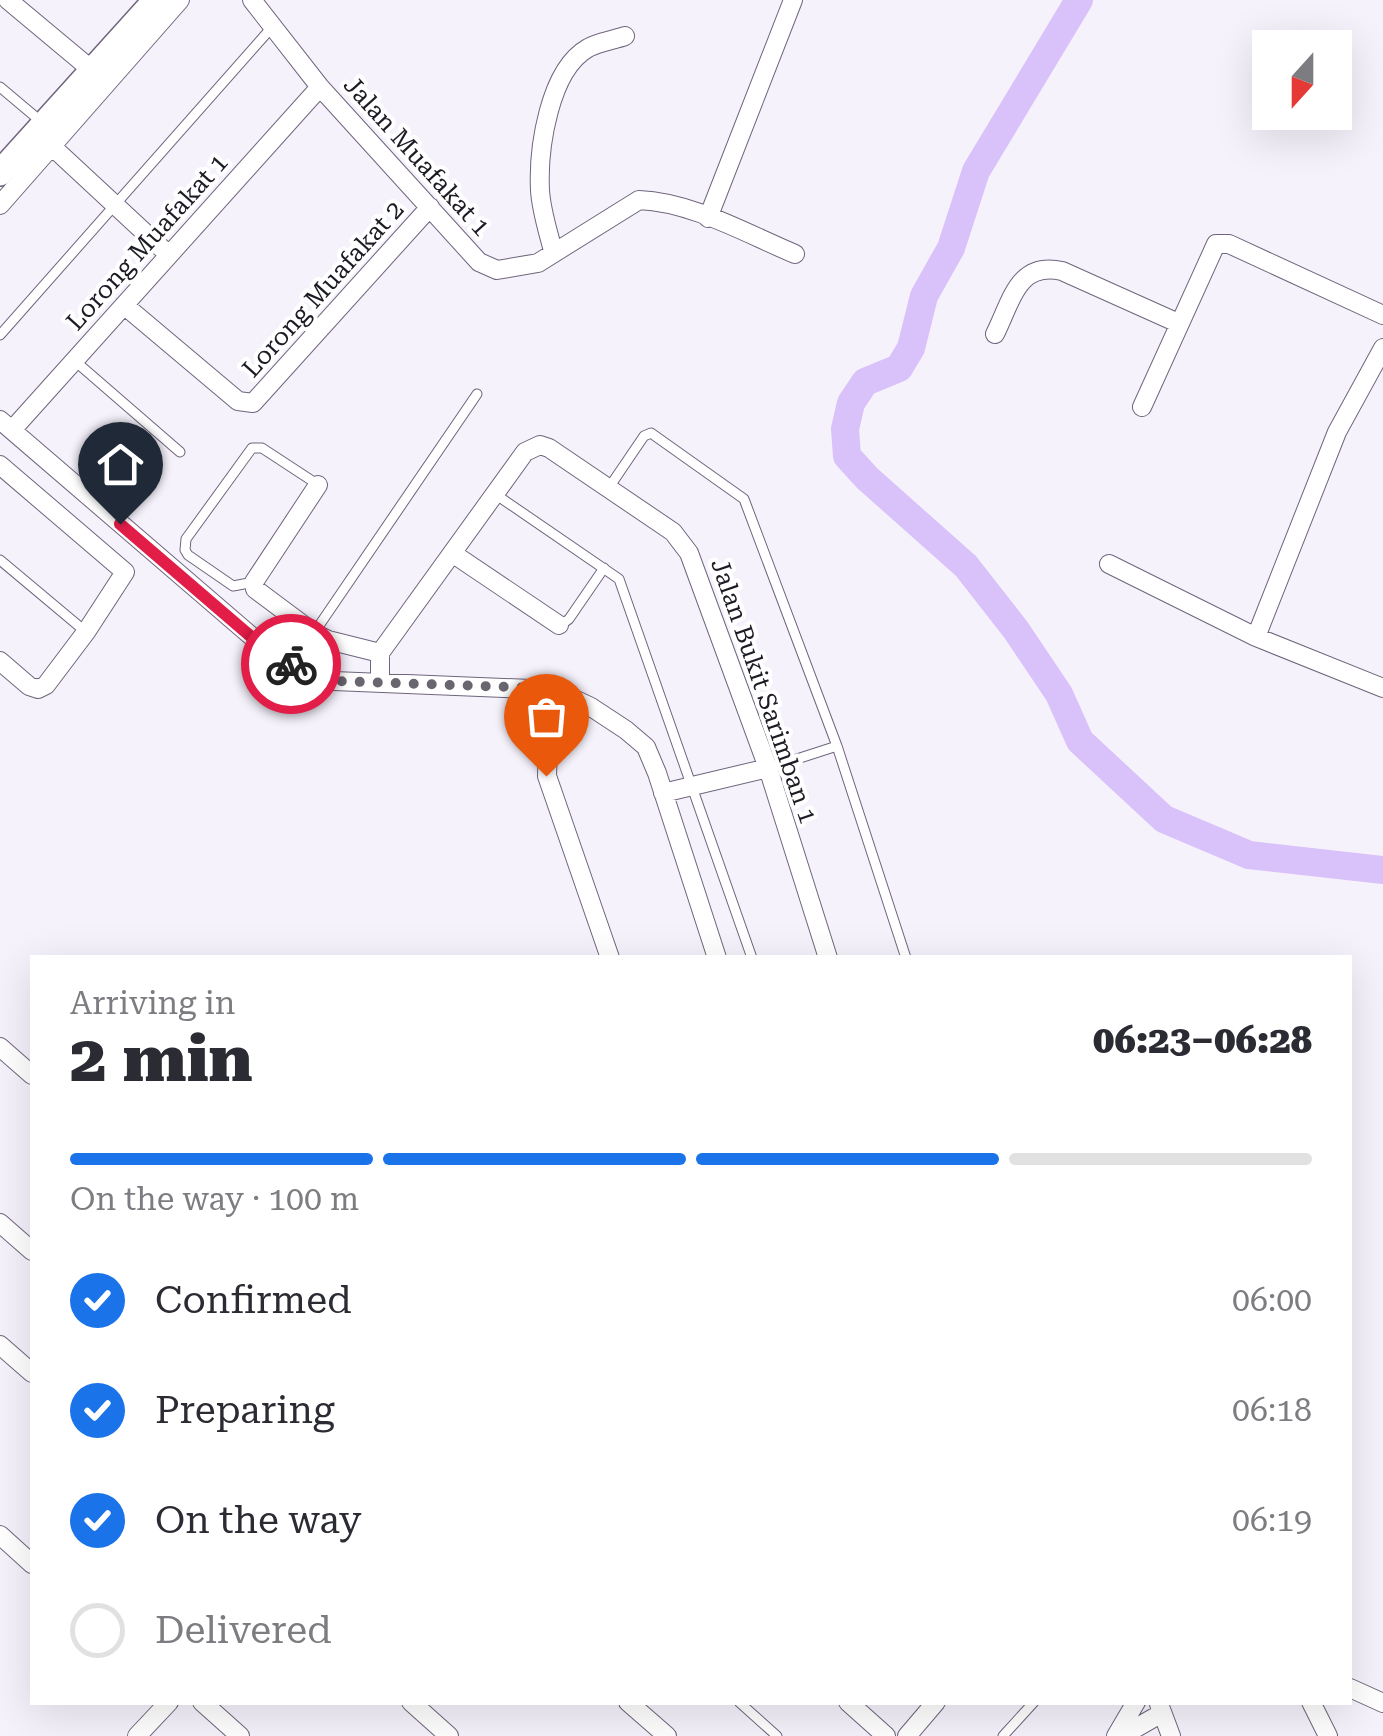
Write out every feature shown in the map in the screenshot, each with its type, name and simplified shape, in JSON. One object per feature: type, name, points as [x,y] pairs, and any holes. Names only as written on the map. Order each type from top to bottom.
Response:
[{"type":"main road","points":[[0,173],[44,134],[145,7]]},
{"type":"street","points":[[8,0],[92,71]]},
{"type":"street","points":[[0,205],[44,134],[180,0]]},
{"type":"street","name":"Jalan Muafakat 1","points":[[252,0],[320,87],[480,262],[497,270],[538,263],[639,200],[655,200],[708,218],[795,254]]},
{"type":"street","points":[[708,218],[793,0]]},
{"type":"street","points":[[552,251],[540,192],[541,154],[556,84],[567,66],[588,47],[625,36]]},
{"type":"street","name":"Lorong Muafakat 1","points":[[6,425],[74,360],[320,87]]},
{"type":"street","points":[[44,134],[114,206],[169,255]]},
{"type":"street","name":"Lorong Muafakat 2","points":[[124,305],[238,401],[253,404],[430,207]]},
{"type":"street","points":[[1142,407],[1216,244],[1229,244],[1383,316]]},
{"type":"street","points":[[995,334],[1021,282],[1032,271],[1044,267],[1062,270],[1178,322]]},
{"type":"street","points":[[1256,637],[1337,432],[1383,348]]},
{"type":"street","points":[[6,425],[278,659],[334,681],[540,688],[572,697],[626,730],[646,747],[715,955]]},
{"type":"street","name":"Jalan Bukit Sarimban 1","points":[[380,652],[525,452],[540,445],[673,532],[690,553],[768,768],[827,955]]},
{"type":"street","points":[[0,465],[125,572],[46,685],[38,689],[30,686],[0,661]]},
{"type":"street","points":[[318,485],[254,582],[258,595],[328,640],[380,652],[380,680]]},
{"type":"street","points":[[452,553],[559,625]]},
{"type":"street","points":[[1110,564],[1256,637],[1383,688]]},
{"type":"street","points":[[572,697],[548,748],[546,776],[609,955]]},
{"type":"street","points":[[663,793],[768,768]]},
{"type":"street","points":[[0,1048],[30,1074]]},
{"type":"street","points":[[0,1224],[30,1249]]},
{"type":"street","points":[[0,1345],[30,1372]]},
{"type":"street","points":[[0,1535],[30,1562]]},
{"type":"street","points":[[1352,1689],[1383,1703]]},
{"type":"street","points":[[137,1736],[166,1705]]},
{"type":"street","points":[[205,1705],[240,1736]]},
{"type":"street","points":[[414,1705],[449,1736]]},
{"type":"street","points":[[631,1705],[667,1736]]},
{"type":"street","points":[[851,1705],[886,1736]]},
{"type":"street","points":[[907,1736],[933,1705]]},
{"type":"street","points":[[1119,1736],[1134,1705]]},
{"type":"street","points":[[1312,1705],[1328,1736]]},
{"type":"street","points":[[1119,1736],[1160,1708],[1171,1736]]},
{"type":"lane","points":[[0,335],[274,24]]},
{"type":"lane","points":[[0,87],[44,134]]},
{"type":"lane","points":[[74,360],[180,452]]},
{"type":"lane","points":[[314,633],[477,394]]},
{"type":"lane","points":[[608,489],[650,433],[744,500],[838,746],[905,955]]},
{"type":"lane","points":[[254,582],[233,586],[188,555],[184,550],[186,539],[252,448],[262,448],[318,485]]},
{"type":"lane","points":[[495,494],[613,574],[622,585],[751,955]]},
{"type":"lane","points":[[0,560],[86,632]]},
{"type":"lane","points":[[559,625],[569,620],[604,568]]},
{"type":"lane","points":[[768,768],[838,746]]},
{"type":"lane","points":[[742,1705],[778,1736]]},
{"type":"lane","points":[[1003,1736],[1031,1705]]},
{"type":"waterway","points":[[1079,0],[976,171],[951,248],[924,296],[911,348],[899,368],[865,382],[851,403],[845,429],[847,456],[966,566],[1059,694],[1080,741],[1164,819],[1249,855],[1383,870]]},
{"type":"way so far","points":[[291,664],[334,681],[540,688],[572,697],[548,748],[546,776]]},
{"type":"route","points":[[120,524],[256,641],[291,664]]}]
